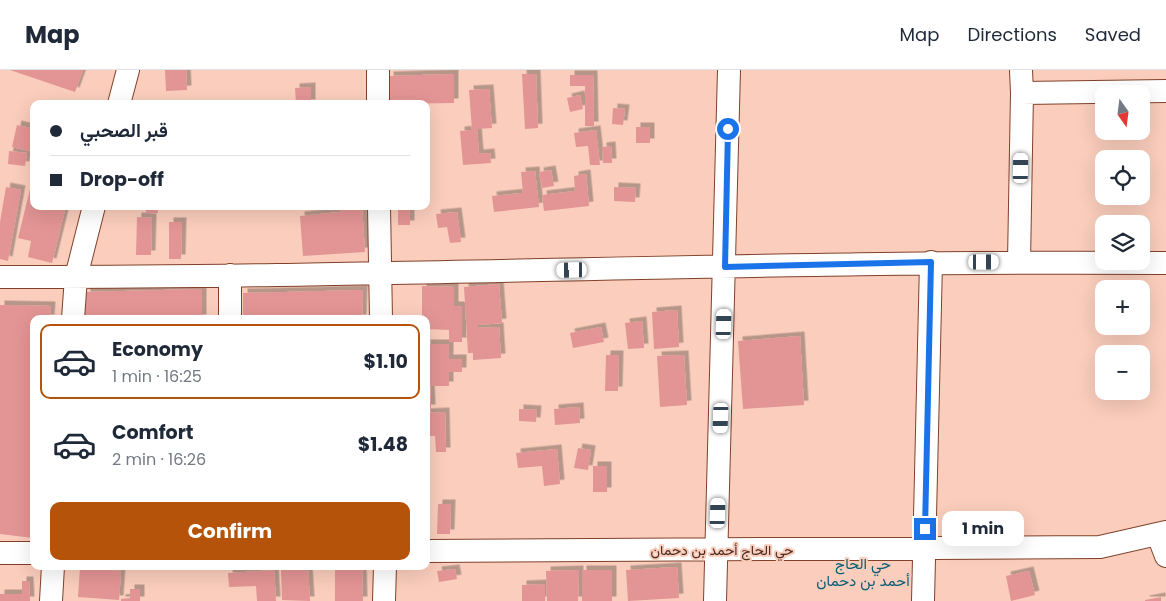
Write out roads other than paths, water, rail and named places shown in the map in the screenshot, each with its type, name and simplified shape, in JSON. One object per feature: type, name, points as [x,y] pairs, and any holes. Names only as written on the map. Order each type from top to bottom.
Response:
[{"type":"street","points":[[120,100],[128,70]]},
{"type":"street","points":[[378,70],[378,100]]},
{"type":"street","points":[[715,601],[729,70]]},
{"type":"street","points":[[1020,262],[1021,70]]},
{"type":"street","points":[[1022,93],[1166,91]]},
{"type":"street","points":[[73,315],[76,278],[93,210]]},
{"type":"street","points":[[379,210],[381,315]]},
{"type":"street","points":[[923,601],[931,262]]},
{"type":"street","points":[[0,278],[230,276],[931,262],[1166,263]]},
{"type":"street","points":[[230,276],[230,315]]},
{"type":"street","points":[[1162,534],[1166,556]]},
{"type":"street","name":"حي الحاج أحمد بن دحمان","points":[[430,551],[717,551],[1100,547],[1162,534]]},
{"type":"street","points":[[0,553],[30,553]]},
{"type":"street","points":[[51,601],[53,570]]},
{"type":"street","points":[[384,601],[385,570]]},
{"type":"district","name":"حي الحاج أحمد بن دحمان","points":[[863,572]]}]
